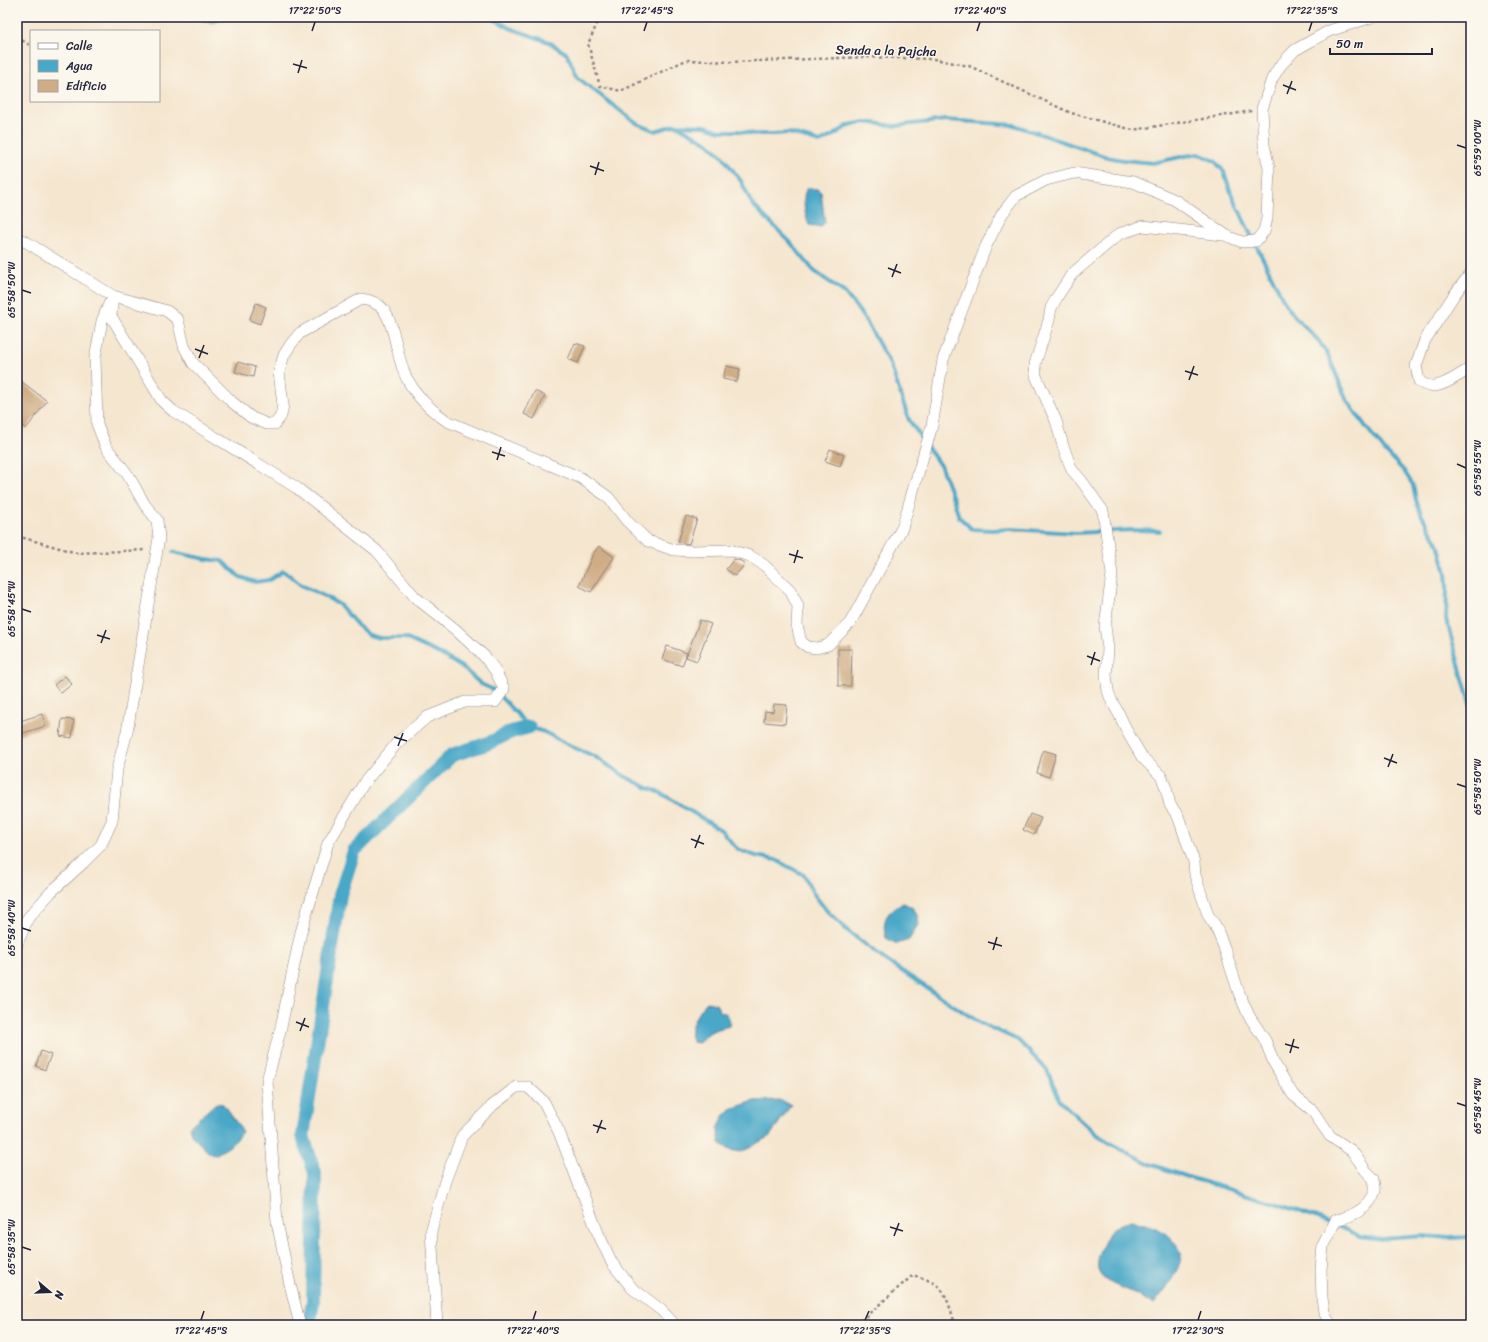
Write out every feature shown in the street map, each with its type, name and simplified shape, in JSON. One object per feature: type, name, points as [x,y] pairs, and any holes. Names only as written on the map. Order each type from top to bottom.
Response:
[{"type":"street","points":[[1330,1325],[1324,1312],[1322,1298],[1321,1270],[1323,1245],[1336,1220],[1360,1211],[1369,1203],[1375,1190],[1374,1179],[1366,1171],[1352,1151],[1330,1136],[1312,1110],[1293,1095],[1274,1063],[1265,1040],[1249,1016],[1239,993],[1224,946],[1215,925],[1208,915],[1195,875],[1194,862],[1178,816],[1170,805],[1166,788],[1161,776],[1142,757],[1112,702],[1108,691],[1106,675],[1108,649],[1105,626],[1112,574],[1103,511],[1072,470],[1056,421],[1036,376],[1035,364],[1050,320],[1051,308],[1057,297],[1072,274],[1119,234],[1143,226],[1227,236],[1242,242],[1256,241],[1264,231],[1267,218],[1269,168],[1264,145],[1262,109],[1272,79],[1280,66],[1295,50],[1329,31],[1372,17]]},
{"type":"street","points":[[17,238],[28,243],[113,296],[167,311],[178,320],[184,346],[193,363],[232,402],[252,418],[267,424],[275,424],[281,416],[283,405],[279,372],[284,356],[300,333],[361,299],[372,301],[382,309],[390,326],[398,357],[407,378],[419,398],[432,412],[447,421],[581,478],[608,497],[627,521],[648,541],[674,550],[730,550],[750,556],[764,565],[790,590],[798,606],[797,625],[801,642],[808,647],[817,648],[828,645],[850,623],[902,528],[932,426],[943,360],[986,246],[1002,214],[1016,196],[1046,180],[1074,173],[1133,182],[1175,200],[1227,236]]},
{"type":"street","points":[[1471,273],[1454,295],[1425,340],[1416,366],[1418,381],[1424,386],[1435,387],[1471,368]]},
{"type":"street","points":[[17,944],[28,918],[51,892],[101,845],[112,821],[117,768],[127,732],[159,538],[157,520],[145,505],[128,475],[106,447],[97,424],[96,358],[102,321],[113,296]]},
{"type":"street","points":[[113,296],[111,316],[162,401],[173,411],[297,488],[377,552],[415,597],[456,630],[484,656],[495,670],[504,689],[496,702],[465,702],[427,717],[396,743],[364,783],[328,843],[301,932],[281,1027],[267,1081],[277,1222],[300,1325]]},
{"type":"street","points":[[437,1325],[431,1232],[445,1181],[462,1136],[492,1106],[516,1087],[528,1087],[544,1102],[559,1132],[598,1233],[612,1263],[632,1288],[660,1310],[675,1325]]},
{"type":"path","name":"Senda a la Pajcha","points":[[600,17],[588,44],[600,86],[621,91],[686,60],[731,62],[866,57],[934,59],[969,66],[1071,113],[1133,130],[1262,109]]},
{"type":"path","points":[[17,37],[30,45]]},
{"type":"path","points":[[17,536],[77,553],[157,549]]},
{"type":"path","points":[[856,1325],[912,1275],[924,1279],[939,1287],[947,1300],[955,1325]]},
{"type":"water","points":[[196,17],[231,17],[217,22],[205,22]]},
{"type":"water","points":[[807,188],[817,189],[821,192],[825,222],[821,227],[809,225],[805,212],[804,201]]},
{"type":"water","points":[[903,903],[915,910],[919,923],[909,940],[897,944],[886,938],[884,926],[889,913]]},
{"type":"water","points":[[707,1002],[716,1004],[720,1011],[727,1014],[730,1021],[729,1026],[706,1035],[699,1043],[693,1042],[691,1033],[694,1021],[700,1010]]},
{"type":"water","points":[[779,1100],[791,1105],[770,1136],[741,1152],[730,1150],[720,1143],[718,1129],[723,1117],[731,1109],[754,1101]]},
{"type":"water","points":[[216,1103],[223,1104],[242,1132],[230,1146],[215,1155],[210,1154],[192,1136],[189,1127]]},
{"type":"water","points":[[1131,1221],[1151,1226],[1164,1232],[1174,1241],[1181,1252],[1181,1259],[1176,1272],[1154,1304],[1107,1281],[1099,1272],[1099,1256],[1110,1231],[1120,1224]]},
{"type":"building","points":[[256,303],[266,307],[260,324],[249,320]]},
{"type":"building","points":[[575,343],[585,346],[578,363],[568,359]]},
{"type":"building","points":[[238,362],[255,367],[253,377],[235,372]]},
{"type":"building","points":[[726,366],[740,369],[737,382],[723,379]]},
{"type":"building","points":[[17,378],[47,401],[26,429],[17,422],[23,412],[17,407]]},
{"type":"building","points":[[535,391],[545,396],[534,419],[524,414]]},
{"type":"building","points":[[830,449],[844,455],[840,466],[825,461]]},
{"type":"building","points":[[686,516],[697,519],[689,544],[678,542]]},
{"type":"building","points":[[599,546],[614,557],[591,592],[579,586],[593,554]]},
{"type":"building","points":[[734,559],[745,564],[735,576],[726,569]]},
{"type":"building","points":[[700,620],[711,624],[697,661],[686,657]]},
{"type":"building","points":[[667,646],[687,653],[682,666],[662,659]]},
{"type":"building","points":[[838,649],[852,649],[851,686],[838,686]]},
{"type":"building","points":[[65,676],[72,684],[61,693],[54,685]]},
{"type":"building","points":[[774,704],[787,705],[785,724],[764,722],[765,711],[773,712]]},
{"type":"building","points":[[42,714],[46,726],[17,735],[17,722]]},
{"type":"building","points":[[62,719],[74,720],[72,738],[60,736]]},
{"type":"building","points":[[1043,750],[1056,754],[1049,777],[1037,773]]},
{"type":"building","points":[[1030,814],[1041,818],[1034,835],[1023,830]]},
{"type":"building","points":[[41,1051],[51,1055],[45,1070],[36,1066]]},
{"type":"waterway","points":[[490,17],[510,28],[549,42],[567,54],[578,78],[636,123],[655,131],[675,125],[705,126],[720,131],[738,131],[754,134],[789,133],[820,142],[849,125],[865,122],[895,126],[946,120],[1014,125],[1107,157],[1123,160],[1153,163],[1199,154],[1215,161],[1224,172],[1231,193],[1285,303],[1295,317],[1318,340],[1329,357],[1346,399],[1385,451],[1404,471],[1413,485],[1421,514],[1438,543],[1446,573],[1446,619],[1471,707]]},
{"type":"waterway","points":[[676,125],[708,143],[722,156],[741,181],[752,204],[790,242],[814,271],[845,293],[856,307],[866,321],[891,366],[909,420],[941,467],[959,517],[972,529],[1010,529],[1076,533],[1135,530],[1160,531]]},
{"type":"waterway","points":[[173,552],[222,561],[240,577],[255,582],[269,580],[283,571],[301,585],[340,605],[357,625],[369,635],[380,638],[405,638],[442,655],[463,668],[481,684],[494,690],[529,727],[544,732],[594,756],[626,777],[661,793],[721,830],[737,849],[756,856],[776,860],[804,875],[813,893],[827,911],[848,931],[885,960],[980,1023],[1018,1040],[1047,1070],[1060,1101],[1095,1133],[1113,1145],[1150,1164],[1313,1216],[1360,1236],[1382,1239],[1425,1236],[1449,1238],[1471,1237]]},
{"type":"waterway","points":[[309,1325],[313,1302],[315,1173],[303,1136],[340,895],[354,851],[452,755],[489,743],[511,732],[529,727]]}]
